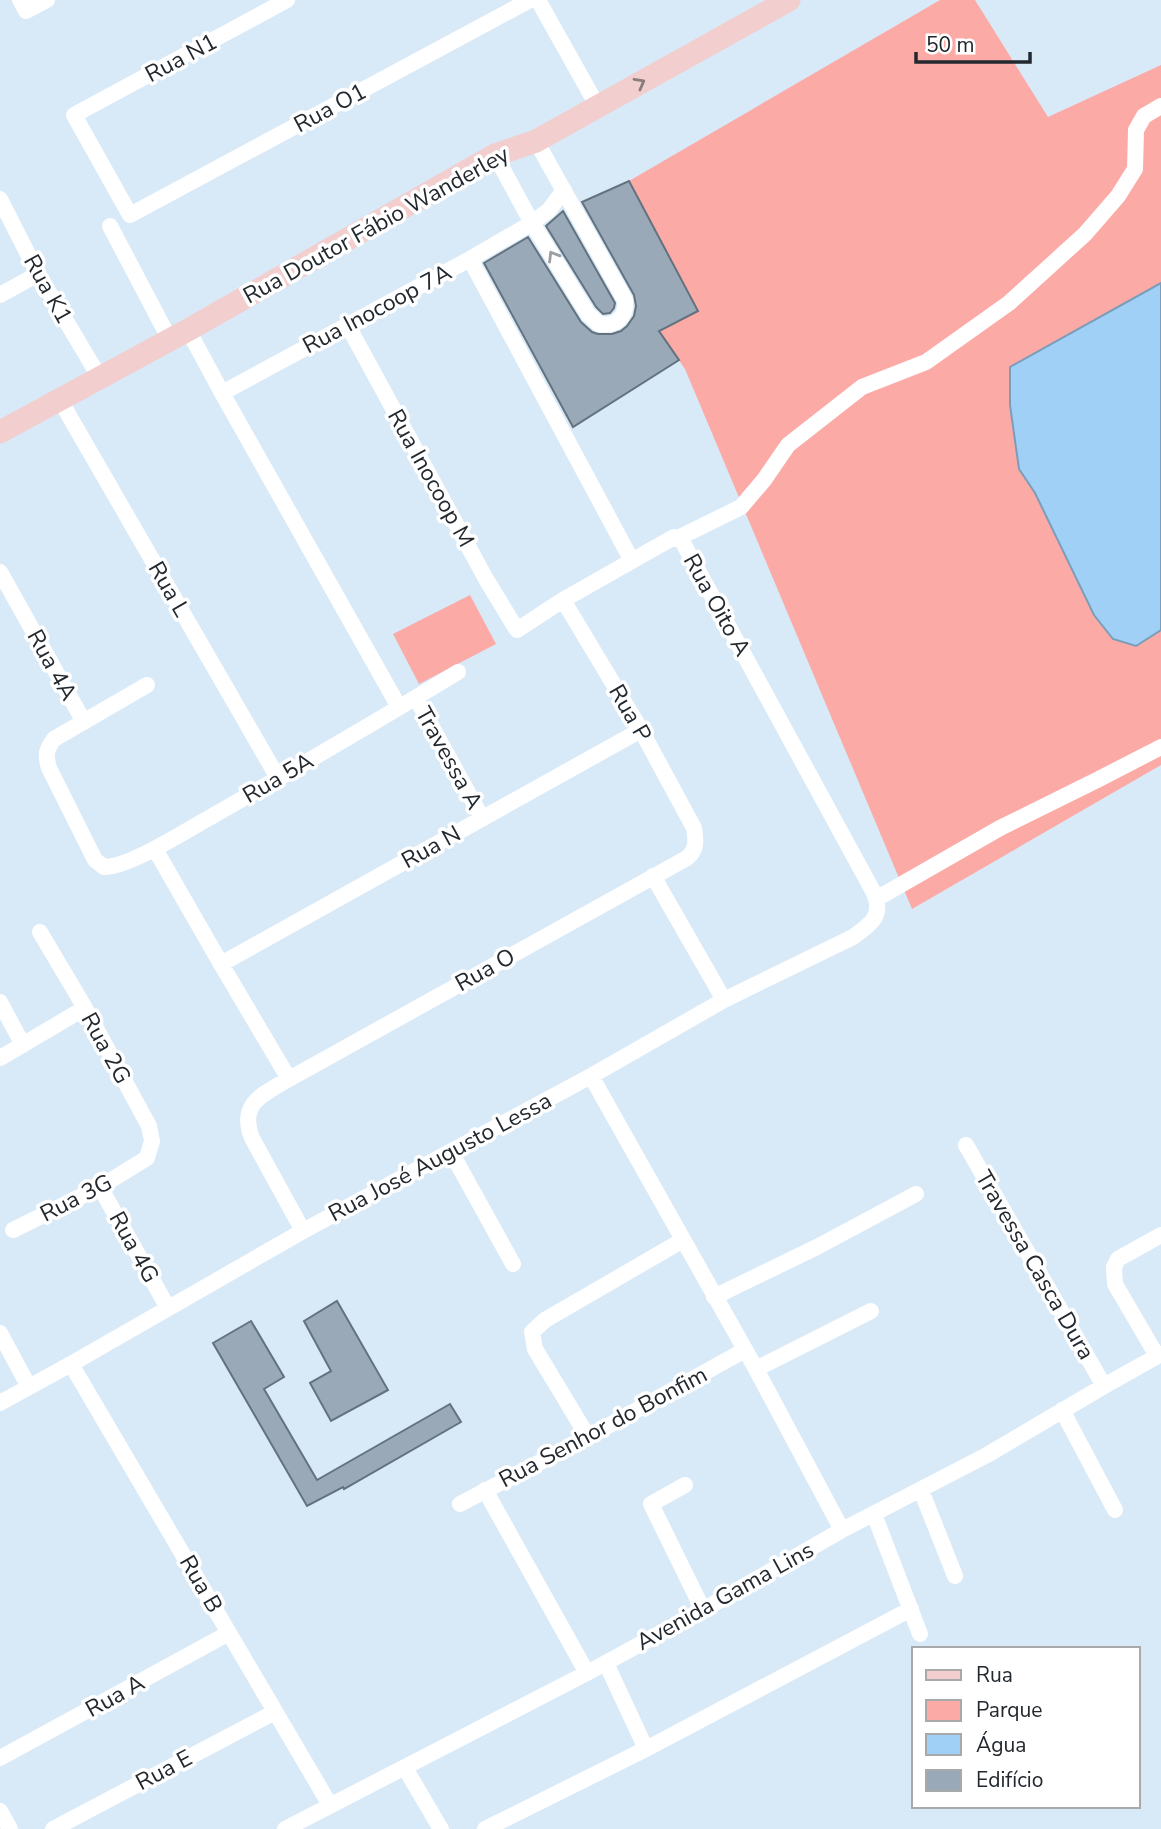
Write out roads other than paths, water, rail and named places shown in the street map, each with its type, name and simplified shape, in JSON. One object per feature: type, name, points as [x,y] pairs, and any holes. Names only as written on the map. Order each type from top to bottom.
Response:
[{"type":"street","points":[[23,6],[47,0]]},
{"type":"street","name":"Rua N1","points":[[130,215],[74,115],[287,0]]},
{"type":"street","name":"Rua O1","points":[[130,215],[530,0]]},
{"type":"street","points":[[538,0],[598,107]]},
{"type":"street","name":"Rua Doutor Fábio Wanderley","points":[[0,432],[179,335],[495,155],[536,141],[789,0]]},
{"type":"street","points":[[678,538],[741,507],[788,445],[862,387],[926,362],[1009,303],[1086,234],[1118,196],[1135,169],[1136,130],[1144,116],[1161,106]]},
{"type":"street","points":[[495,155],[532,223],[593,320],[599,324],[613,324],[624,314],[625,300],[536,141]]},
{"type":"street","name":"Rua Inocoop 7A","points":[[222,393],[532,223],[549,210],[564,190]]},
{"type":"street","name":"Rua K1","points":[[0,199],[38,274],[100,378]]},
{"type":"street","points":[[110,226],[179,335],[222,393],[399,707]]},
{"type":"street","points":[[470,259],[632,561]]},
{"type":"street","points":[[0,295],[38,274]]},
{"type":"street","name":"Rua Inocoop M","points":[[347,324],[486,579],[517,630],[563,600]]},
{"type":"street","name":"Rua L","points":[[60,400],[278,778]]},
{"type":"street","name":"Rua Oito A","points":[[563,600],[674,537],[682,541],[876,905]]},
{"type":"street","name":"Rua 4A","points":[[0,572],[84,722]]},
{"type":"street","name":"Rua P","points":[[563,600],[641,730],[694,828]]},
{"type":"street","name":"Rua 5A","points":[[84,722],[54,738],[46,749],[46,758],[95,860],[104,867],[111,867],[155,849],[458,672]]},
{"type":"street","points":[[84,722],[147,685]]},
{"type":"street","name":"Travessa A","points":[[416,698],[482,818]]},
{"type":"street","name":"Rua N","points":[[221,964],[641,730]]},
{"type":"street","name":"Rua José Augusto Lessa","points":[[0,1403],[303,1231],[591,1076],[724,1000],[853,936],[869,926],[875,917],[876,905],[1000,828],[1158,748]]},
{"type":"street","name":"Rua O","points":[[303,1231],[247,1125],[251,1107],[256,1100],[289,1079],[687,858],[692,853],[696,839],[694,828]]},
{"type":"street","points":[[155,849],[289,1079]]},
{"type":"street","points":[[653,876],[724,1000]]},
{"type":"street","name":"Rua 2G","points":[[40,932],[149,1126],[151,1151],[147,1158],[138,1164]]},
{"type":"street","points":[[0,1002],[23,1045]]},
{"type":"street","points":[[0,1058],[85,1008]]},
{"type":"street","points":[[591,1076],[756,1369],[842,1530]]},
{"type":"street","name":"Travessa Casca Dura","points":[[966,1145],[1104,1385]]},
{"type":"street","points":[[451,1152],[513,1264]]},
{"type":"street","name":"Rua 3G","points":[[13,1230],[100,1187],[138,1164]]},
{"type":"street","name":"Rua 4G","points":[[100,1187],[168,1308]]},
{"type":"street","points":[[714,1297],[817,1247],[916,1194]]},
{"type":"street","points":[[1159,1355],[1115,1284],[1114,1267],[1118,1259],[1161,1235]]},
{"type":"street","points":[[588,1437],[535,1349],[532,1332],[544,1320],[683,1240]]},
{"type":"street","points":[[756,1369],[872,1311]]},
{"type":"street","points":[[0,1333],[29,1387]]},
{"type":"street","name":"Rua Senhor do Bonfim","points":[[460,1504],[745,1350]]},
{"type":"street","name":"Avenida Gama Lins","points":[[285,1829],[606,1663],[842,1530],[987,1455],[1159,1355]]},
{"type":"street","name":"Rua B","points":[[71,1364],[330,1805]]},
{"type":"street","points":[[1062,1410],[1115,1510]]},
{"type":"street","points":[[685,1485],[651,1504],[703,1610]]},
{"type":"street","points":[[485,1490],[587,1673]]},
{"type":"street","points":[[921,1490],[955,1576]]},
{"type":"street","points":[[874,1514],[920,1634]]},
{"type":"street","points":[[485,1829],[646,1749],[911,1609]]},
{"type":"street","name":"Rua A","points":[[0,1758],[229,1633]]},
{"type":"street","points":[[606,1663],[646,1749]]},
{"type":"street","name":"Rua E","points":[[53,1829],[275,1712]]},
{"type":"street","points":[[405,1768],[441,1829]]},
{"type":"street","points":[[0,1811],[10,1829]]},
{"type":"water","points":[[1161,283],[1161,630],[1136,646],[1113,639],[1094,615],[1035,493],[1019,469],[1010,405],[1010,367]]}]
